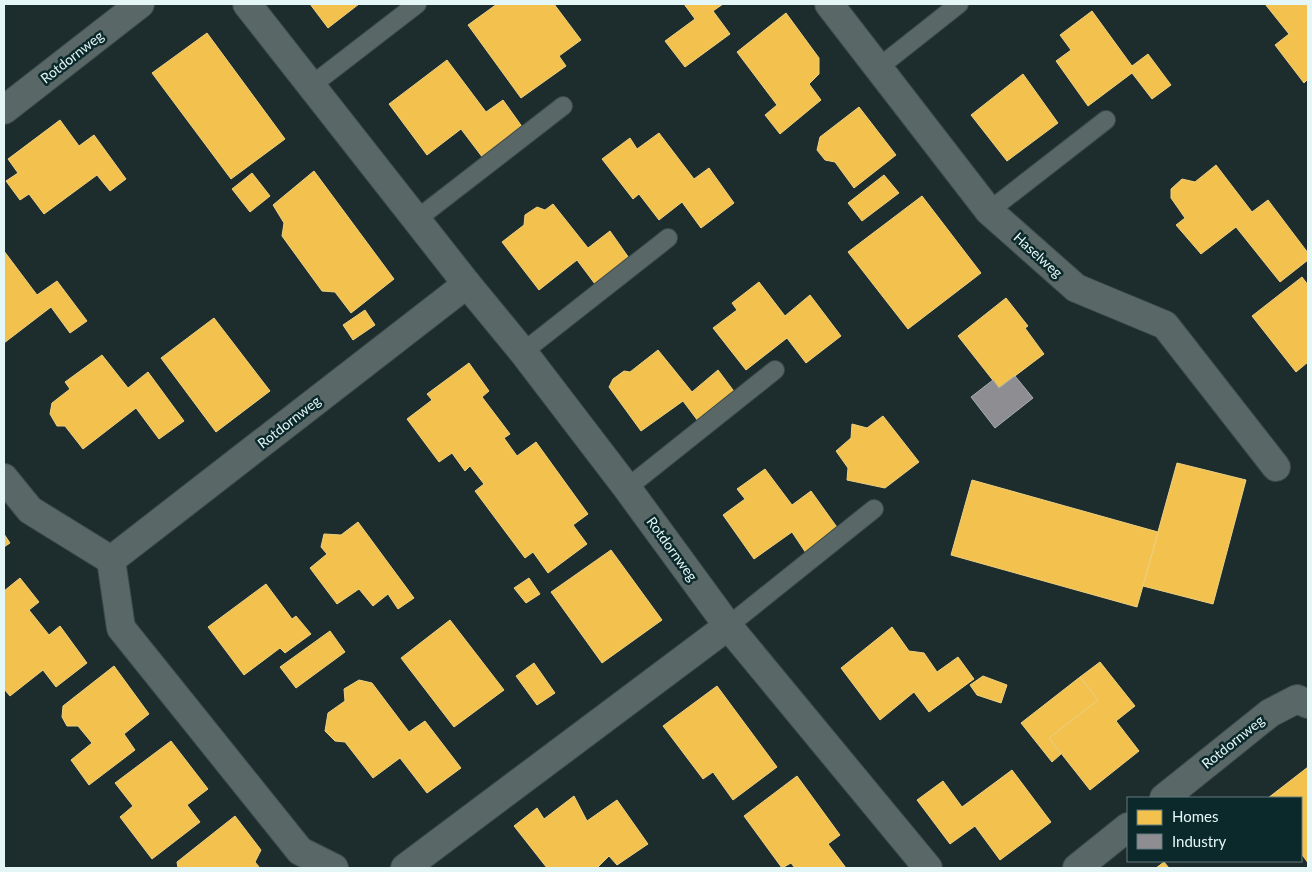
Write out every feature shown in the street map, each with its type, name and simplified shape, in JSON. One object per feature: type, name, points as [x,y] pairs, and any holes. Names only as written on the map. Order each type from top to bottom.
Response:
[{"type":"street","name":"Rotdornweg","points":[[4,110],[140,4]]},
{"type":"street","name":"Rotdornweg","points":[[247,4],[467,284],[523,352],[627,488],[728,626],[928,868]]},
{"type":"street","name":"Haselweg","points":[[829,4],[989,211],[1076,288],[1165,325],[1276,467]]},
{"type":"street","name":"Rotdornweg","points":[[111,560],[467,284]]},
{"type":"street","points":[[4,478],[30,510],[111,560],[121,628],[300,851],[334,868]]},
{"type":"street","points":[[405,868],[728,626]]},
{"type":"street","name":"Rotdornweg","points":[[1165,797],[1270,713],[1297,699],[1308,704]]},
{"type":"street","points":[[1077,868],[1127,828]]},
{"type":"lane","points":[[312,86],[418,4]]},
{"type":"lane","points":[[878,68],[959,4]]},
{"type":"lane","points":[[417,219],[563,106]]},
{"type":"lane","points":[[989,211],[1106,120]]},
{"type":"lane","points":[[523,352],[668,238]]},
{"type":"lane","points":[[627,488],[775,370]]},
{"type":"lane","points":[[728,626],[874,509]]},
{"type":"building: Homes","points":[[310,4],[359,4],[328,28]]},
{"type":"building: Homes","points":[[497,4],[554,4],[581,40],[559,56],[566,66],[521,98],[468,25]]},
{"type":"building: Homes","points":[[684,4],[723,4],[713,11],[730,34],[685,67],[665,41],[695,19]]},
{"type":"building: Homes","points":[[1265,4],[1308,4],[1308,79],[1304,83],[1275,45],[1289,34]]},
{"type":"building: Homes","points":[[1092,11],[1132,66],[1148,54],[1171,85],[1152,99],[1132,73],[1088,106],[1056,61],[1071,50],[1060,35]]},
{"type":"building: Homes","points":[[786,13],[819,58],[819,74],[809,84],[821,100],[780,134],[765,115],[777,105],[737,52]]},
{"type":"building: Homes","points":[[207,33],[285,139],[231,179],[152,73]]},
{"type":"building: Homes","points":[[447,60],[486,112],[503,100],[523,128],[483,158],[461,129],[427,155],[389,104]]},
{"type":"building: Homes","points":[[1023,74],[1058,123],[1007,161],[971,115]]},
{"type":"building: Homes","points":[[859,107],[896,155],[854,188],[835,162],[825,160],[817,150],[820,137]]},
{"type":"building: Homes","points":[[60,120],[79,146],[94,135],[126,179],[110,191],[97,175],[44,214],[29,194],[20,200],[6,181],[18,173],[8,159]]},
{"type":"building: Homes","points":[[659,133],[694,179],[709,168],[734,203],[701,228],[682,202],[659,220],[639,194],[633,199],[602,159],[630,138],[637,149]]},
{"type":"building: Homes","points":[[1216,165],[1252,212],[1268,200],[1308,253],[1308,260],[1280,282],[1236,227],[1201,254],[1176,225],[1185,218],[1171,198],[1171,189],[1182,179],[1195,182]]},
{"type":"building: Homes","points":[[314,171],[394,279],[351,313],[335,292],[322,291],[282,236],[284,223],[273,205]]},
{"type":"building: Homes","points":[[252,173],[270,196],[250,212],[232,189]]},
{"type":"building: Homes","points":[[884,175],[899,193],[862,221],[848,203]]},
{"type":"building: Homes","points":[[922,196],[981,273],[908,329],[848,252]]},
{"type":"building: Homes","points":[[553,204],[588,248],[610,231],[629,258],[595,284],[577,260],[539,290],[502,242],[524,225],[525,215],[537,207],[545,210]]},
{"type":"building: Homes","points":[[4,251],[37,295],[57,281],[87,321],[70,333],[51,307],[4,343]]},
{"type":"building: Homes","points":[[1302,277],[1308,285],[1308,362],[1296,372],[1252,316]]},
{"type":"building: Homes","points":[[759,282],[785,316],[810,295],[841,336],[806,363],[787,338],[746,370],[713,328],[737,310],[732,303]]},
{"type":"building: Homes","points":[[1006,298],[1028,326],[1025,328],[1044,354],[999,388],[958,336]]},
{"type":"building: Homes","points":[[365,310],[375,325],[353,340],[343,325]]},
{"type":"building: Homes","points":[[214,318],[270,391],[216,432],[161,358]]},
{"type":"building: Homes","points":[[658,350],[692,392],[718,370],[736,394],[698,421],[683,401],[641,431],[609,387],[613,379],[624,371],[630,372]]},
{"type":"building: Homes","points":[[102,355],[128,388],[148,372],[184,421],[159,439],[136,408],[83,449],[65,426],[57,426],[50,414],[52,403],[70,389],[65,382]]},
{"type":"building: Homes","points":[[469,363],[489,391],[482,397],[510,434],[504,438],[517,456],[536,442],[588,514],[573,525],[587,544],[548,573],[533,552],[525,558],[475,491],[484,484],[470,466],[465,471],[452,453],[439,462],[407,419],[432,400],[427,394]]},
{"type":"building: Homes","points":[[883,416],[919,462],[885,488],[847,480],[848,468],[836,451],[851,438],[852,424],[867,428]]},
{"type":"building: Homes","points":[[1177,463],[1246,480],[1213,604],[1143,586]]},
{"type":"building: Homes","points":[[765,469],[792,505],[811,491],[839,530],[806,553],[792,532],[754,559],[723,515],[745,499],[737,489]]},
{"type":"building: Homes","points":[[972,480],[1158,532],[1137,607],[951,555]]},
{"type":"building: Homes","points":[[358,522],[414,598],[398,609],[388,594],[373,606],[359,589],[337,604],[310,568],[327,554],[321,547],[324,534],[341,535]]},
{"type":"building: Homes","points":[[4,534],[10,543],[4,547]]},
{"type":"building: Homes","points":[[611,550],[662,620],[602,663],[551,592]]},
{"type":"building: Homes","points":[[20,578],[39,602],[29,610],[49,635],[60,626],[87,663],[56,687],[43,670],[10,696],[4,689],[4,591]]},
{"type":"building: Homes","points":[[529,578],[540,594],[526,603],[514,588]]},
{"type":"building: Homes","points":[[266,584],[292,619],[296,616],[311,634],[285,653],[280,648],[244,675],[208,627]]},
{"type":"building: Homes","points":[[450,620],[504,690],[454,727],[401,658]]},
{"type":"building: Homes","points":[[892,627],[909,651],[924,653],[937,672],[958,657],[974,679],[929,712],[914,692],[880,720],[841,668]]},
{"type":"building: Homes","points":[[330,631],[345,652],[296,688],[280,667]]},
{"type":"building: Homes","points":[[1100,662],[1135,706],[1116,721],[1139,751],[1090,790],[1049,738],[1098,700],[1080,677]]},
{"type":"building: Homes","points":[[534,663],[555,693],[537,705],[516,676]]},
{"type":"building: Homes","points":[[114,666],[149,714],[124,734],[135,750],[89,785],[71,760],[92,743],[78,726],[67,726],[62,717],[63,706]]},
{"type":"building: Homes","points":[[983,676],[1007,685],[1001,703],[977,695],[970,685]]},
{"type":"building: Homes","points":[[1080,677],[1098,700],[1049,738],[1061,754],[1052,762],[1021,723]]},
{"type":"building: Homes","points":[[359,680],[372,683],[409,732],[425,721],[461,768],[427,793],[400,758],[373,778],[345,742],[335,741],[325,731],[328,713],[345,701],[344,689]]},
{"type":"building: Homes","points":[[717,686],[777,767],[733,800],[713,772],[703,779],[663,726]]},
{"type":"building: Homes","points":[[171,741],[208,789],[187,805],[200,822],[152,859],[120,817],[133,806],[115,783]]},
{"type":"building: Homes","points":[[1308,767],[1308,863],[1302,854],[1302,797],[1269,797]]},
{"type":"building: Homes","points":[[1012,770],[1051,822],[1000,860],[975,826],[950,844],[917,800],[943,781],[962,807]]},
{"type":"building: Homes","points":[[797,776],[840,835],[828,844],[846,868],[795,868],[791,863],[782,868],[744,816]]},
{"type":"building: Homes","points":[[574,796],[587,821],[617,800],[648,844],[617,865],[609,856],[597,868],[547,868],[514,826],[537,808],[544,819]]},
{"type":"building: Homes","points":[[235,816],[261,850],[255,862],[260,868],[178,868],[177,862]]},
{"type":"building: Homes","points":[[1164,862],[1169,868],[1156,868]]},
{"type":"building: Industry","points":[[1015,376],[1033,398],[995,428],[971,397],[993,380],[999,388]]}]
